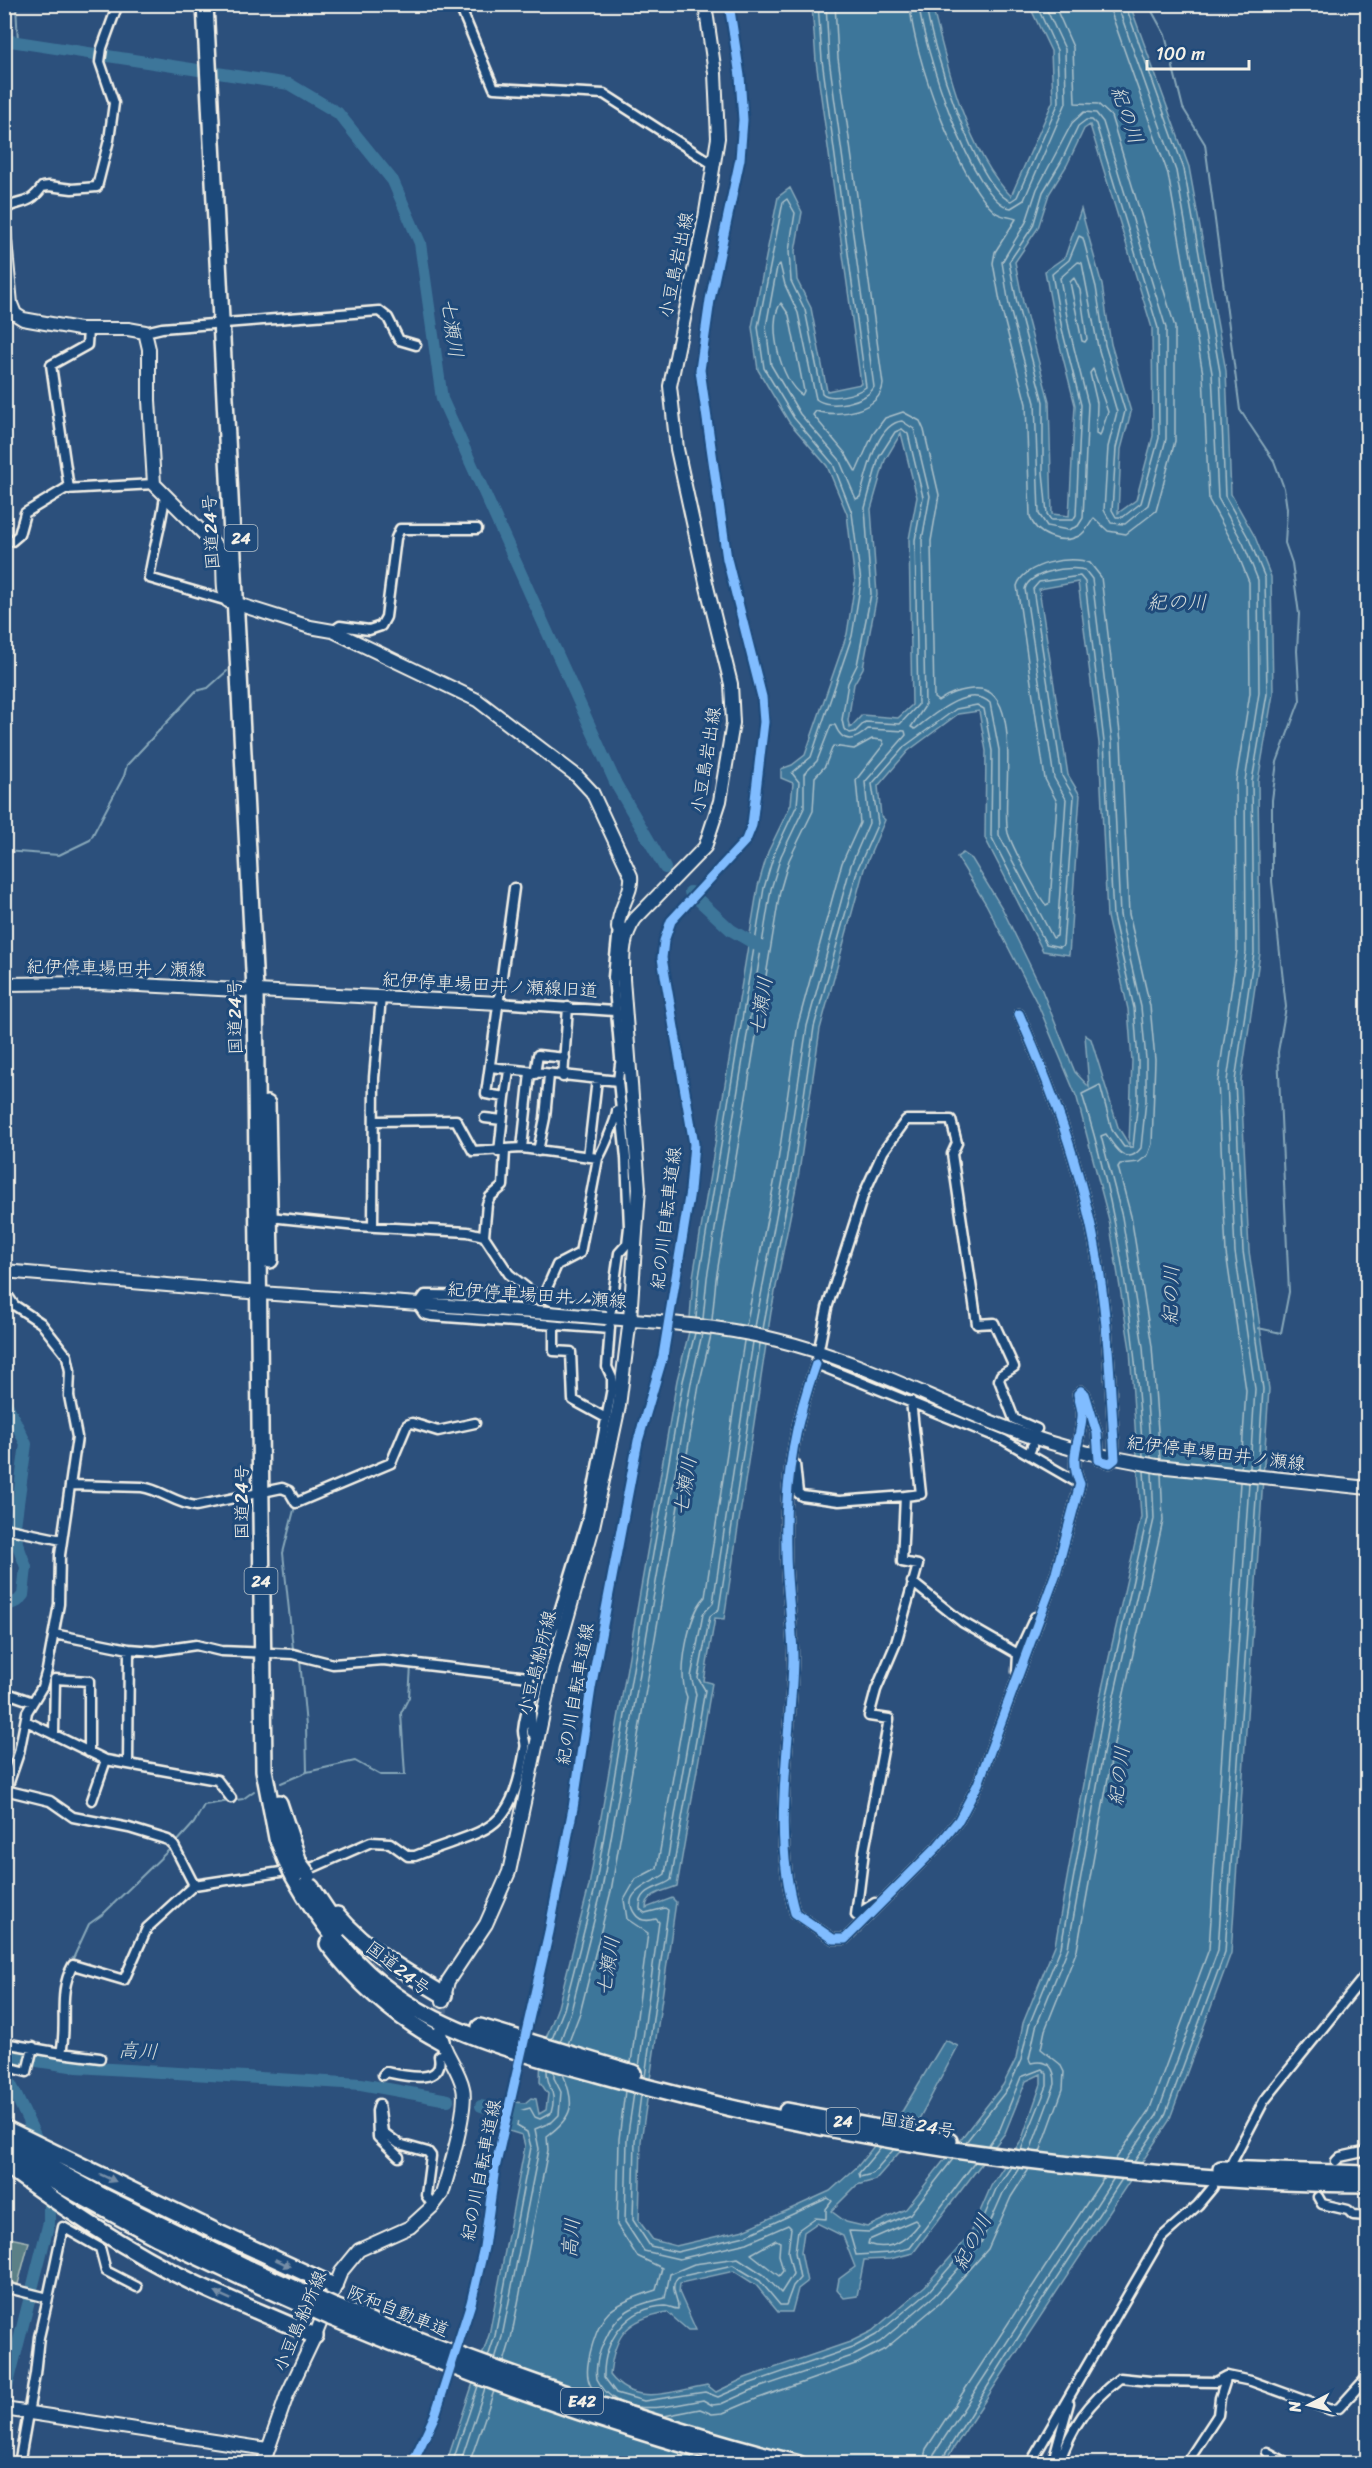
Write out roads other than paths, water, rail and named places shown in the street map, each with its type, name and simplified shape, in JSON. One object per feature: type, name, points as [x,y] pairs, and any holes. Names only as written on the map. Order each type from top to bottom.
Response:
[{"type":"highway","name":"国道24号","points":[[205,4],[211,42],[236,603],[270,1217],[265,1294]]},
{"type":"highway","name":"国道24号","points":[[211,42],[214,4]]},
{"type":"highway","name":"国道24号","points":[[259,990],[265,1294],[266,1652],[273,1760],[277,1791],[299,1871],[326,1917],[367,1959],[402,1988],[488,2036],[668,2083],[789,2111],[1008,2150],[1202,2173],[1331,2184],[1368,2184]]},
{"type":"highway","name":"24","points":[[326,1917],[353,1934],[391,1964],[444,1998]]},
{"type":"highway","name":"24","points":[[326,1917],[344,1965],[395,2011],[443,2041]]},
{"type":"highway","points":[[4,2128],[334,2286]]},
{"type":"highway","name":"阪和自動車道","points":[[4,2141],[32,2170]]},
{"type":"highway","name":"阪和自動車道","points":[[4,2154],[32,2170],[58,2178],[157,2225],[243,2272],[366,2326],[579,2412],[753,2463]]},
{"type":"highway","points":[[4,2164],[32,2170],[59,2204],[192,2282],[315,2336]]},
{"type":"highway","points":[[1360,2174],[1368,2168]]},
{"type":"highway","name":"国道24号","points":[[1202,2173],[1360,2174]]},
{"type":"highway","points":[[1331,2184],[1368,2191]]},
{"type":"highway","name":"阪和自動車道","points":[[366,2326],[584,2401],[799,2463]]},
{"type":"main road","name":"小豆島岩出線","points":[[623,929],[705,847],[720,801],[734,723],[731,684],[706,587],[677,449],[670,386],[714,165],[718,114],[705,4]]},
{"type":"main road","points":[[4,229],[11,304],[15,314],[23,319],[88,330],[128,329],[145,332],[150,349],[149,400],[154,483],[218,548],[223,556],[225,594],[236,603],[310,627],[333,630],[477,700],[577,776],[592,792],[631,876],[632,883],[620,909],[639,1197],[630,1319]]},
{"type":"main road","name":"紀伊停車場田井ノ瀬線","points":[[4,984],[99,983],[259,990]]},
{"type":"main road","name":"紀伊停車場田井ノ瀬線旧道","points":[[259,990],[499,1003]]},
{"type":"main road","name":"紀伊停車場田井ノ瀬線","points":[[4,1271],[265,1294],[553,1313],[698,1326],[777,1340],[946,1409],[1074,1450],[1158,1466],[1368,1488]]},
{"type":"main road","name":"小豆島船所線","points":[[444,1998],[448,1981],[486,1924],[509,1872],[537,1737],[593,1527],[619,1406],[630,1319]]},
{"type":"main road","name":"小豆島船所線","points":[[263,2463],[287,2395],[315,2336],[341,2272],[359,2250],[410,2227],[433,2206],[442,2194],[464,2099],[461,2081],[443,2041]]},
{"type":"main road","points":[[6,2409],[267,2449]]},
{"type":"street","points":[[4,212],[14,204],[28,203],[35,198],[42,187],[72,189],[97,187],[109,140],[114,103],[99,62],[118,4]]},
{"type":"street","points":[[459,4],[494,88],[604,94],[714,165]]},
{"type":"street","points":[[145,332],[225,323],[379,311],[388,318],[399,340],[416,345]]},
{"type":"street","points":[[69,489],[51,364],[87,345],[88,330]]},
{"type":"street","points":[[4,540],[12,541],[19,535],[25,513],[45,498],[69,489],[154,483]]},
{"type":"street","points":[[165,495],[163,519],[152,555],[149,578],[236,603]]},
{"type":"street","points":[[333,630],[340,626],[369,630],[381,626],[386,617],[396,538],[400,529],[477,529]]},
{"type":"street","points":[[505,1097],[486,1094],[514,888]]},
{"type":"street","points":[[615,1011],[613,977],[623,929]]},
{"type":"street","points":[[373,1226],[375,1078],[381,997]]},
{"type":"street","name":"紀伊停車場田井ノ瀬線旧道","points":[[499,1003],[615,1011],[624,1086],[633,1109]]},
{"type":"street","points":[[563,1077],[568,1007]]},
{"type":"street","points":[[1019,1014],[1044,1071],[1062,1121],[1083,1194],[1100,1275],[1109,1356],[1115,1459],[1110,1463],[1100,1460],[1097,1433],[1085,1394],[1081,1391],[1078,1394],[1082,1416],[1074,1450],[1074,1470],[1080,1484],[1056,1573],[978,1784],[959,1820],[937,1847],[845,1939],[833,1939],[795,1913],[788,1884],[784,1834],[793,1639],[786,1550],[795,1437],[802,1402],[817,1356],[827,1308],[863,1196],[883,1152],[906,1119],[951,1120],[957,1143],[952,1154],[977,1324],[994,1323],[1014,1367],[1001,1375],[999,1380],[1010,1413],[1014,1419],[1037,1429]]},
{"type":"street","points":[[522,1149],[533,1073],[538,1055],[565,1058]]},
{"type":"street","points":[[555,1625],[587,1520],[612,1388],[612,1378],[607,1367],[610,1318],[619,1253],[627,1244],[629,1227],[618,1081],[620,1064]]},
{"type":"street","points":[[490,1067],[563,1077],[618,1081]]},
{"type":"street","points":[[509,1071],[502,1120],[503,1186],[490,1197],[487,1204],[484,1236],[509,1274],[541,1296],[553,1313],[554,1351],[571,1352],[573,1400],[606,1418]]},
{"type":"street","points":[[538,1150],[545,1118],[549,1075]]},
{"type":"street","points":[[588,1157],[597,1079]]},
{"type":"street","points":[[541,1296],[557,1264],[580,1253],[598,1158],[603,1152],[609,1129],[616,1122],[620,1091]]},
{"type":"street","points":[[485,1119],[502,1120]]},
{"type":"street","points":[[376,1121],[456,1120],[473,1151],[522,1149],[598,1158]]},
{"type":"street","points":[[270,1217],[468,1232],[484,1236]]},
{"type":"street","points":[[4,1290],[14,1305],[41,1323],[67,1356],[70,1371],[69,1396],[77,1437],[62,1540],[59,1604],[54,1634],[45,1678],[26,1721],[7,1794],[50,1801],[73,1817],[129,1828],[168,1840],[174,1845],[194,1885]]},
{"type":"street","points":[[418,1305],[425,1295],[541,1296]]},
{"type":"street","points":[[817,1356],[911,1401],[946,1409],[1004,1440],[1030,1450],[1080,1484]]},
{"type":"street","points":[[795,1437],[796,1486],[798,1493],[802,1496],[839,1502],[921,1494],[911,1401]]},
{"type":"street","points":[[70,1485],[142,1487],[154,1489],[182,1504],[196,1506],[282,1488],[289,1491],[296,1503],[391,1463],[402,1434],[412,1423],[438,1431],[475,1423]]},
{"type":"street","points":[[890,1893],[856,1915],[864,1851],[889,1719],[869,1716],[876,1690],[896,1643],[918,1565],[902,1562],[905,1496]]},
{"type":"street","points":[[4,1528],[62,1540]]},
{"type":"street","points":[[1015,1686],[1018,1654],[1056,1573]]},
{"type":"street","points":[[912,1582],[962,1622],[1018,1654]]},
{"type":"street","points":[[537,1737],[532,1732],[529,1677],[568,1594],[576,1587]]},
{"type":"street","points":[[54,1634],[129,1649],[155,1651],[196,1646],[221,1651],[293,1654],[333,1664],[383,1660],[529,1677]]},
{"type":"street","points":[[128,1763],[129,1649]]},
{"type":"street","points":[[54,1733],[55,1679],[89,1681],[89,1752]]},
{"type":"street","points":[[4,1692],[33,1702]]},
{"type":"street","points":[[61,2053],[63,1996],[66,1977],[73,1965],[120,1981],[124,1980],[147,1928],[194,1885],[314,1867],[371,1842],[390,1842],[408,1856],[415,1856],[480,1833],[510,1807],[518,1787],[526,1745],[523,1733],[531,1699]]},
{"type":"street","points":[[26,1721],[106,1760],[217,1780],[231,1798]]},
{"type":"street","points":[[92,1800],[106,1760]]},
{"type":"street","points":[[1232,2162],[1264,2101],[1368,1972]]},
{"type":"street","points":[[383,2075],[386,2072],[413,2078],[429,2076],[436,2071],[440,2062],[439,2056],[443,2041]]},
{"type":"street","points":[[4,2043],[32,2050],[100,2058]]},
{"type":"street","points":[[7,2066],[27,2072],[32,2050]]},
{"type":"street","points":[[399,2157],[378,2137],[379,2104],[383,2132],[399,2144],[428,2152],[431,2156],[426,2195],[433,2206]]},
{"type":"street","points":[[1336,2161],[1340,2157],[1368,2151]]},
{"type":"street","points":[[1030,2463],[1161,2238],[1198,2205],[1213,2187]]},
{"type":"street","points":[[1318,2197],[1322,2204],[1348,2210],[1353,2215],[1368,2216]]},
{"type":"street","points":[[19,2463],[63,2227],[100,2248],[106,2271],[137,2287]]},
{"type":"street","points":[[4,2287],[48,2298]]},
{"type":"street","points":[[1186,2463],[1218,2415],[1220,2398],[1227,2376]]},
{"type":"street","points":[[1059,2463],[1065,2444],[1086,2409],[1094,2398],[1120,2378],[1216,2382],[1227,2376],[1251,2380],[1331,2410],[1340,2408],[1368,2376]]},
{"type":"street","points":[[1052,2463],[1074,2390]]},
{"type":"street","points":[[1267,2452],[1289,2463]]},
{"type":"water","name":"紀の川","points":[[812,5],[932,5],[944,53],[970,132],[996,178],[1011,196],[1053,101],[1051,51],[1029,5],[1130,5],[1189,167],[1226,371],[1231,494],[1255,537],[1271,577],[1273,694],[1258,781],[1260,953],[1241,1081],[1249,1251],[1269,1389],[1231,1953],[1169,2121],[944,2463],[446,2464],[489,2335],[525,2146],[522,2135],[509,2131],[515,2102],[525,2103],[531,2098],[536,2099],[539,2114],[546,2110],[548,2094],[540,2082],[541,2051],[558,2007],[589,1886],[677,1380],[689,1332],[693,1277],[758,886],[768,852],[791,804],[793,783],[781,778],[781,769],[792,765],[805,755],[847,634],[855,582],[847,514],[827,466],[789,422],[758,370],[752,327],[778,197],[790,188],[802,212],[795,251],[797,280],[811,308],[827,391],[861,384],[816,61]],"holes":[[[1090,125],[1152,328],[1153,436],[1136,500],[1118,513],[1121,449],[1131,412],[1111,344],[1102,285],[1081,209],[1065,257],[1045,271],[1056,330],[1075,405],[1069,516],[1052,514],[1049,401],[1015,262],[1038,228],[1049,194],[1067,165],[1084,129]],[[901,433],[917,497],[909,539],[912,705],[898,718],[862,715],[850,728],[848,721],[854,684],[863,668],[877,595],[871,509],[885,460]],[[1078,582],[1099,743],[1107,917],[1128,1009],[1132,1061],[1129,1145],[1118,1127],[1091,1039],[1085,1035],[1089,1087],[1075,1072],[1041,988],[1002,908],[972,859],[963,853],[957,857],[986,904],[1039,1007],[1077,1098],[1109,1220],[1130,1349],[1141,1517],[1098,1706],[1055,1945],[1023,2023],[1016,2059],[1003,2085],[906,2209],[867,2227],[846,2222],[831,2211],[857,2185],[875,2180],[904,2147],[958,2046],[945,2040],[903,2110],[858,2166],[830,2191],[744,2230],[676,2246],[653,2240],[639,2221],[641,2141],[676,1902],[672,1898],[646,1908],[649,1899],[653,1896],[677,1886],[712,1683],[704,1681],[715,1618],[724,1619],[771,1312],[799,1172],[820,1029],[864,869],[885,820],[881,816],[878,786],[908,751],[958,714],[979,711],[986,751],[985,838],[1043,951],[1069,955],[1080,795],[1068,775],[1039,589]],[[1041,2074],[1041,2084],[1022,2139],[991,2186],[970,2235],[925,2286],[872,2331],[850,2342],[745,2378],[716,2392],[707,2385],[655,2395],[643,2394],[620,2385],[610,2375],[619,2339],[632,2324],[667,2312],[688,2330],[696,2330],[679,2292],[680,2283],[734,2271],[756,2285],[778,2312],[792,2312],[798,2289],[807,2282],[801,2252],[804,2232],[817,2223],[843,2236],[855,2267],[839,2279],[837,2290],[844,2298],[857,2296],[864,2260],[890,2259],[913,2253],[1005,2133],[1026,2081]]]},
{"type":"waterway","points":[[16,4],[18,42]]},
{"type":"waterway","points":[[1148,4],[1165,35],[1183,108],[1205,144],[1240,410],[1274,461],[1284,488],[1287,509],[1285,543],[1292,563],[1299,614],[1297,651],[1300,700],[1277,762],[1272,800],[1272,882],[1286,1007],[1278,1052],[1289,1292],[1281,1333],[1258,1328]]},
{"type":"waterway","name":"七瀬川","points":[[4,40],[289,84],[338,113],[393,181],[420,243],[442,399],[616,784],[665,868]]},
{"type":"waterway","points":[[4,851],[59,855],[90,840],[124,776],[127,765],[196,691],[208,688],[227,671]]},
{"type":"waterway","name":"七瀬川","points":[[690,892],[731,930],[762,948]]},
{"type":"waterway","points":[[4,1398],[26,1444],[15,1526],[17,1543],[26,1567],[23,1595],[18,1601],[4,1606]]},
{"type":"waterway","points":[[293,1649],[283,1553],[294,1510]]},
{"type":"waterway","points":[[300,1660],[306,1726],[307,1772]]},
{"type":"waterway","points":[[281,1783],[307,1772],[355,1761],[380,1775],[405,1775],[401,1713],[409,1697],[411,1666]]},
{"type":"waterway","points":[[176,1843],[194,1823],[204,1805],[243,1799],[254,1791]]},
{"type":"waterway","points":[[71,1963],[89,1924],[103,1914],[172,1847]]},
{"type":"waterway","points":[[60,2009],[60,2030]]},
{"type":"waterway","name":"高川","points":[[4,2056],[77,2067],[361,2084],[448,2100]]},
{"type":"waterway","name":"高川","points":[[60,2057],[61,2066]]},
{"type":"waterway","points":[[4,2064],[5,2072],[42,2150]]},
{"type":"waterway","name":"高川","points":[[481,2106],[526,2117]]},
{"type":"waterway","points":[[4,2399],[49,2222],[49,2191]]},
{"type":"tunnel","points":[[440,2030],[443,2001]]}]
